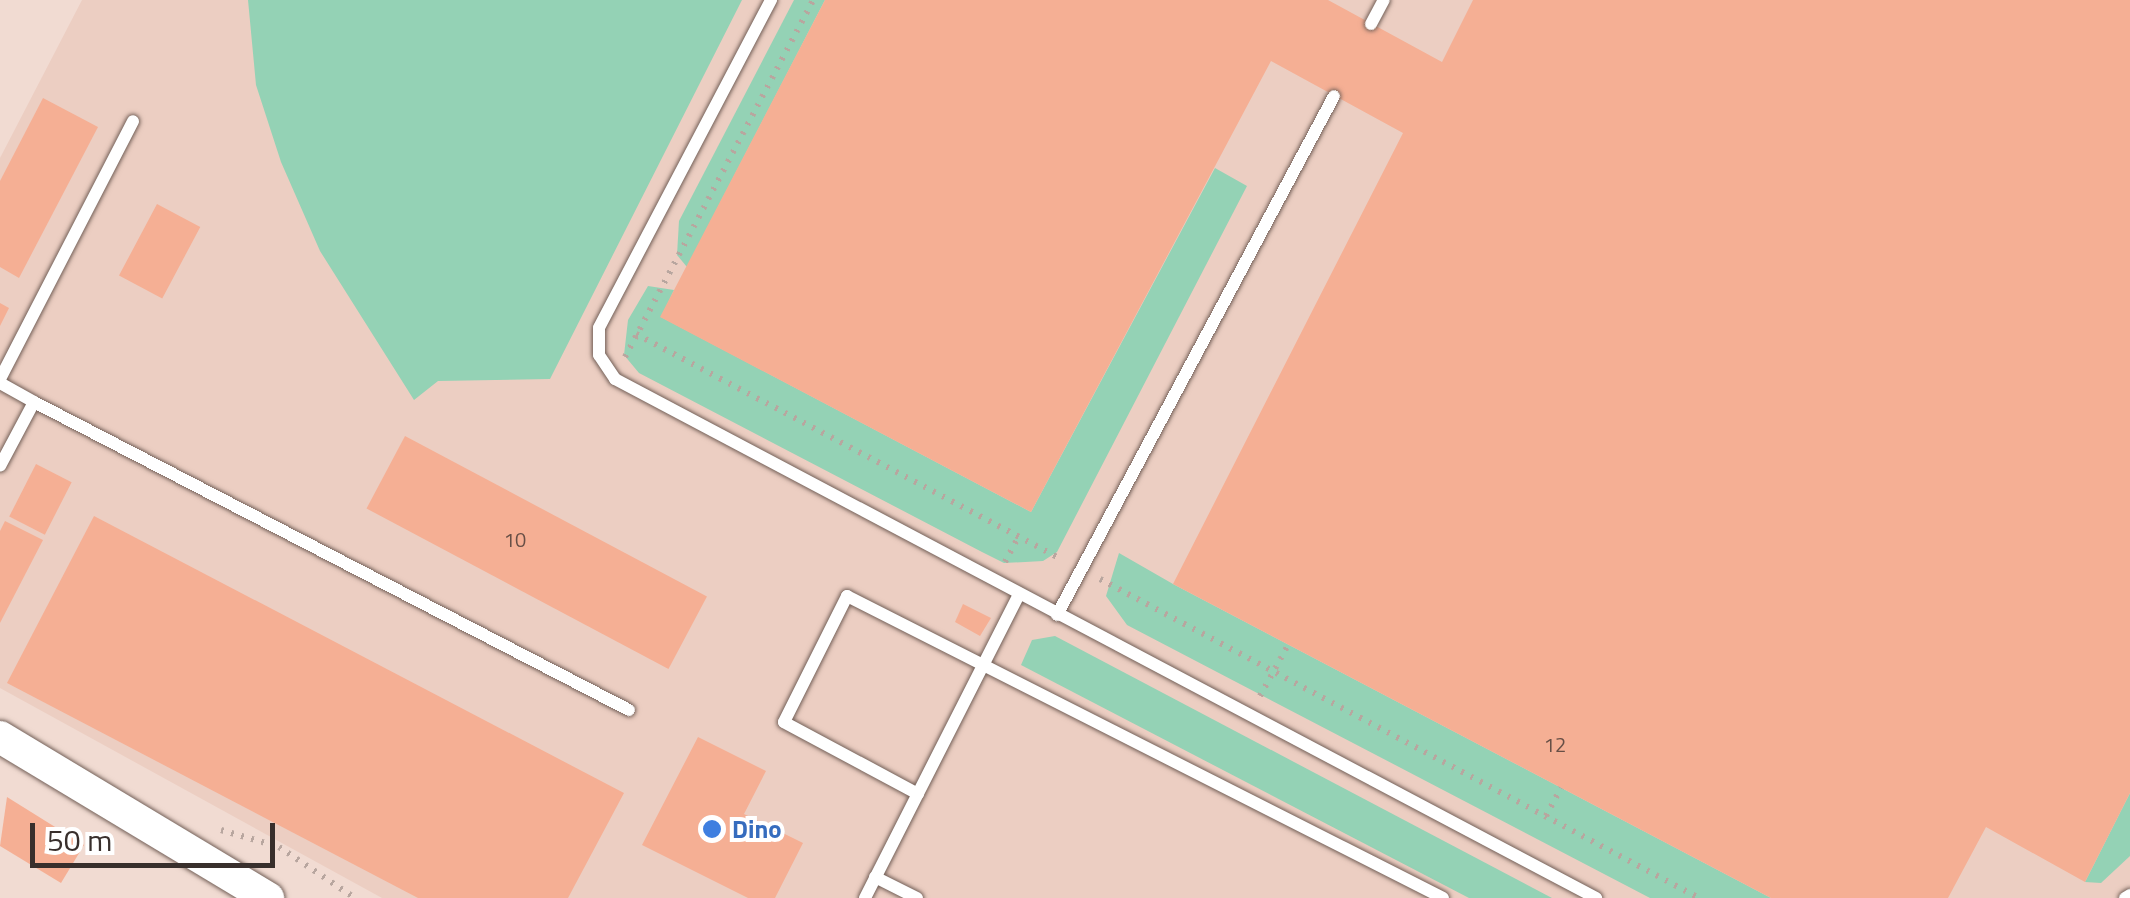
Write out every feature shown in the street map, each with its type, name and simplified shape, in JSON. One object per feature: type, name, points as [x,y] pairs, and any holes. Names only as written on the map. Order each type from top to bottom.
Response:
[{"type":"street","points":[[0,737],[268,898]]},
{"type":"lane","points":[[771,0],[600,328],[599,355],[614,378],[1019,596],[1596,898]]},
{"type":"lane","points":[[1370,24],[1384,0]]},
{"type":"lane","points":[[1057,614],[1334,96]]},
{"type":"lane","points":[[132,121],[0,381],[629,710]]},
{"type":"lane","points":[[0,466],[34,402]]},
{"type":"lane","points":[[918,794],[784,722],[846,596],[1443,898]]},
{"type":"lane","points":[[864,898],[1019,596]]},
{"type":"lane","points":[[875,877],[917,898]]},
{"type":"path","points":[[614,378],[813,0]]},
{"type":"path","points":[[636,334],[1699,898]]},
{"type":"path","points":[[1250,716],[1288,645]]},
{"type":"path","points":[[1546,816],[1561,788]]},
{"type":"shaded area","points":[[82,0],[2130,0],[2130,898],[382,898],[0,688],[0,158]]},
{"type":"green space","points":[[248,0],[742,0],[550,379],[438,381],[414,400],[320,251],[281,162],[256,85]]},
{"type":"green space","points":[[794,0],[825,0],[687,267],[677,255],[679,221]]},
{"type":"green space","points":[[1215,168],[1247,186],[1057,552],[1043,561],[1004,563],[639,373],[624,355],[628,320],[648,286],[674,290],[661,317],[1031,512]]},
{"type":"green space","points":[[1119,553],[1771,898],[1650,898],[1127,625],[1106,596]]},
{"type":"green space","points":[[1055,636],[1552,898],[1469,898],[1021,665],[1032,640]]},
{"type":"green space","points":[[2130,793],[2130,856],[2101,883],[2085,882]]},
{"type":"building","points":[[825,0],[1328,0],[1442,62],[1473,0],[2130,0],[2130,793],[2085,882],[1986,827],[1948,898],[1771,898],[1173,584],[1403,133],[1271,61],[1031,512],[660,317]]},
{"type":"building","points":[[43,98],[98,127],[19,278],[0,267],[0,181]]},
{"type":"building","points":[[157,204],[200,227],[162,299],[119,276]]},
{"type":"building","points":[[0,303],[9,308],[0,326]]},
{"type":"building","points":[[405,436],[707,597],[668,669],[367,508]]},
{"type":"building","points":[[36,464],[72,482],[45,535],[9,517]]},
{"type":"building","points":[[94,516],[624,793],[568,898],[418,898],[7,683]]},
{"type":"building","points":[[5,521],[43,540],[0,623],[0,531]]},
{"type":"building","points":[[963,604],[991,618],[980,636],[955,622]]},
{"type":"building","name":"Dino","points":[[698,737],[766,771],[744,814],[803,843],[775,898],[748,898],[642,845]]},
{"type":"building","points":[[7,797],[84,845],[61,883],[0,846]]},
{"type":"place","name":"Dino","points":[[712,829]]}]
